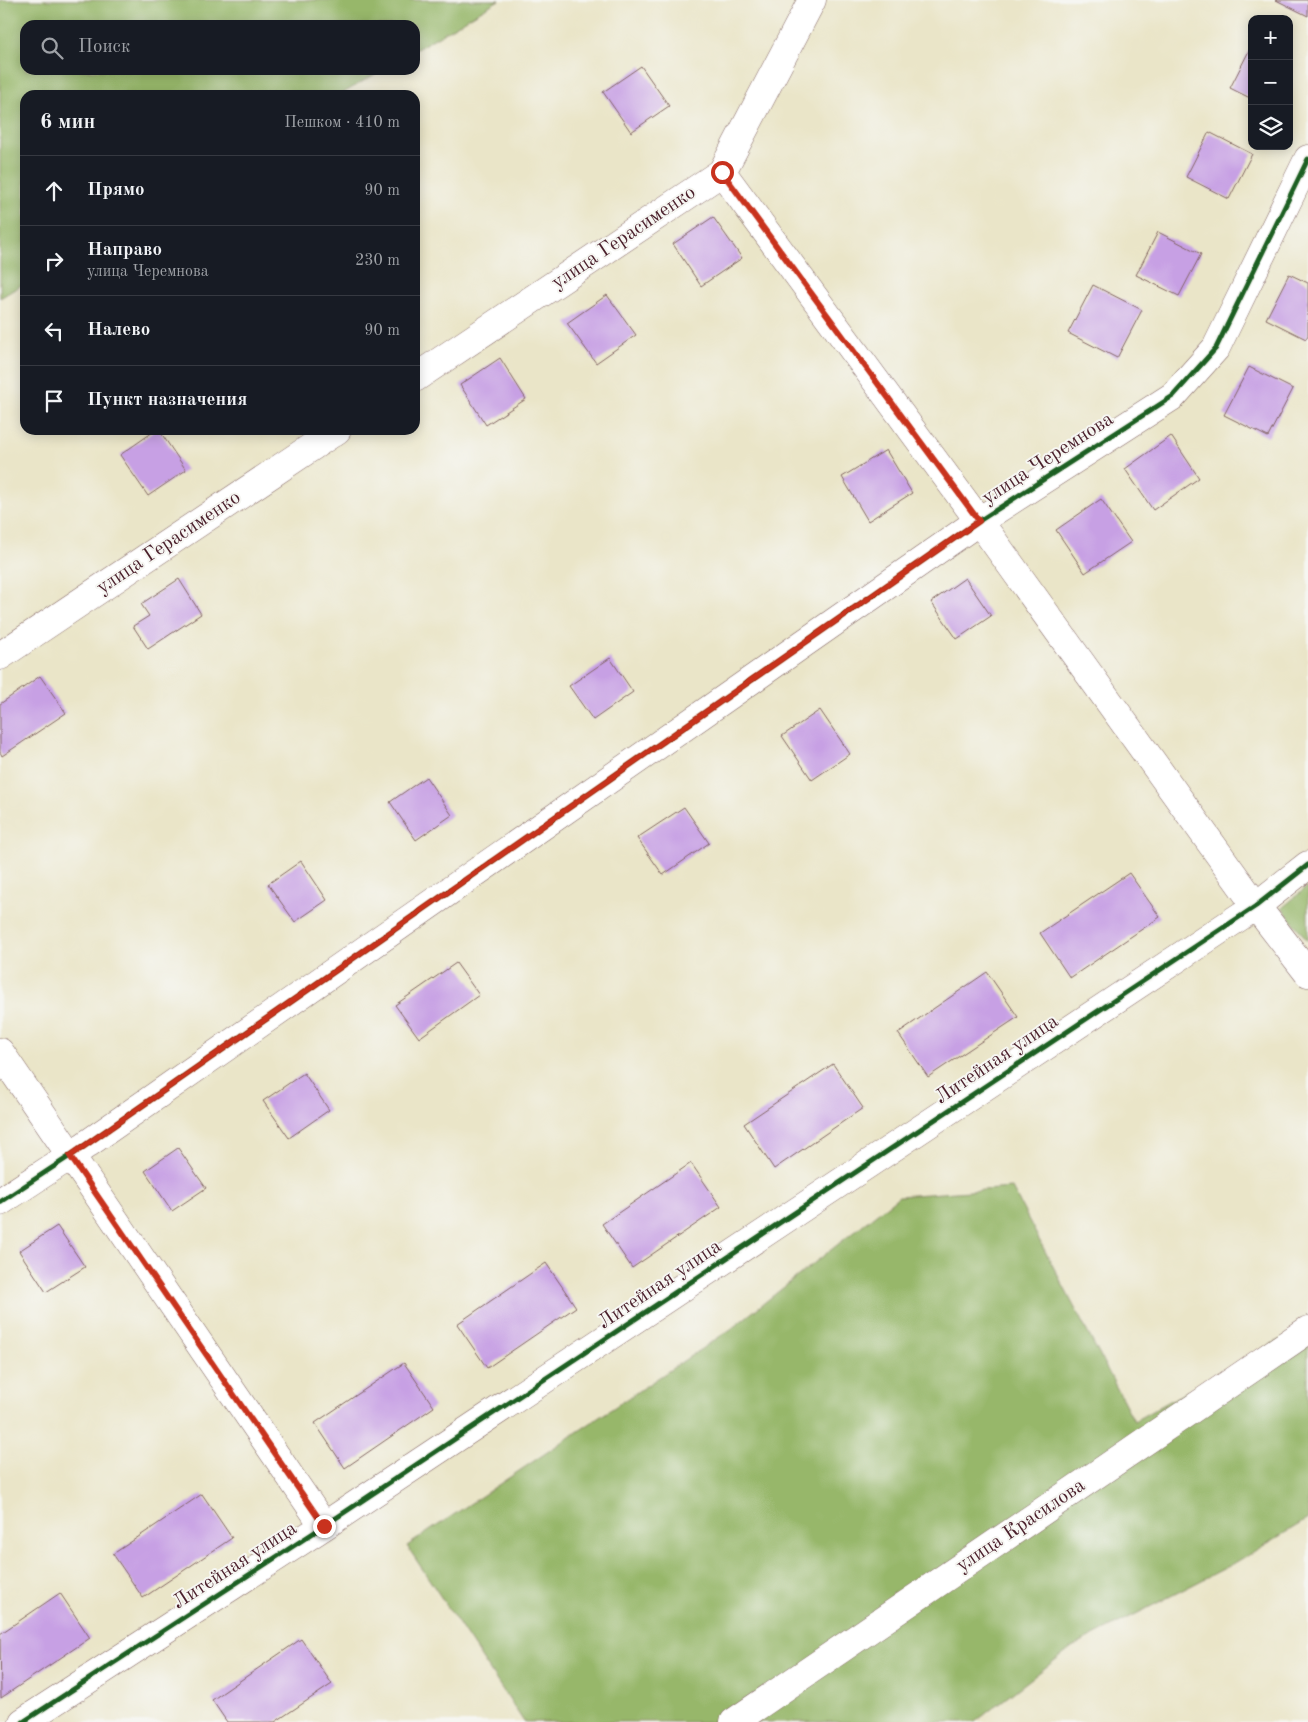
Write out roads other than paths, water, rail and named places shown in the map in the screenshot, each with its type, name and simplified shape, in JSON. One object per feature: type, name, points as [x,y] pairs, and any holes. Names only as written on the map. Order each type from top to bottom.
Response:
[{"type":"street","name":"улица Герасименко","points":[[420,375],[722,172],[812,0]]},
{"type":"street","name":"улица Черемнова","points":[[0,1202],[70,1156],[979,521],[1173,396],[1216,348],[1308,159]]},
{"type":"street","points":[[722,172],[979,521],[1256,906],[1308,973]]},
{"type":"street","name":"улица Герасименко","points":[[0,656],[330,435]]},
{"type":"street","name":"Литейная улица","points":[[23,1722],[324,1526],[1256,906],[1308,865]]},
{"type":"street","points":[[0,1052],[324,1526]]},
{"type":"street","name":"улица Красилова","points":[[734,1722],[1308,1330]]}]
